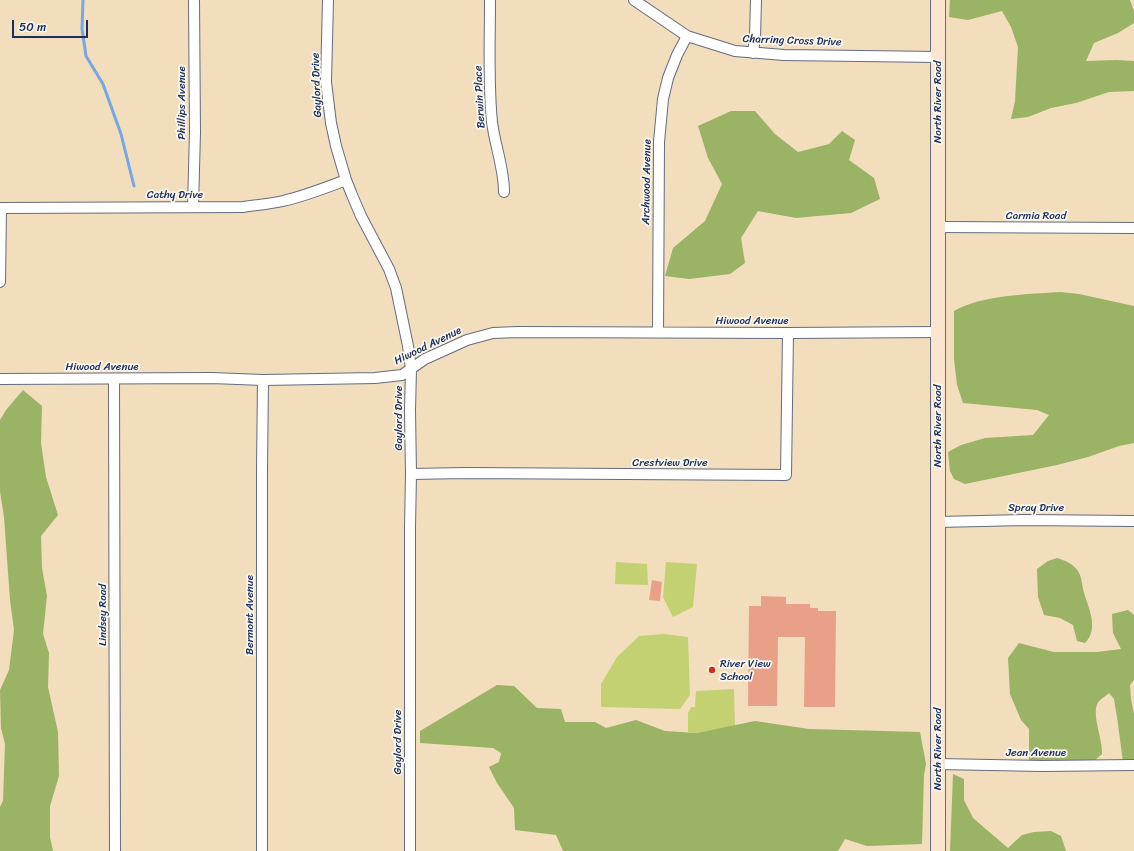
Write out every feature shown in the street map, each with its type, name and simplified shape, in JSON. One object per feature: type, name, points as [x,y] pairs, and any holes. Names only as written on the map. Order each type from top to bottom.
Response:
[{"type":"street","name":"Phillips Avenue","points":[[193,207],[195,132],[194,0]]},
{"type":"street","name":"Gaylord Drive","points":[[328,0],[326,82],[331,124],[346,180],[361,216],[389,269],[396,288],[408,346],[411,369],[410,410],[412,474],[410,527],[410,851]]},
{"type":"street","name":"Berwin Place","points":[[490,0],[489,89],[492,124],[504,180],[504,192]]},
{"type":"street","name":"Charring Cross Drive","points":[[634,0],[687,36],[735,51],[784,55],[938,57]]},
{"type":"street","points":[[753,53],[756,0]]},
{"type":"street","name":"North River Road","points":[[938,0],[938,851]]},
{"type":"street","name":"Archwood Avenue","points":[[658,332],[659,142],[668,78],[677,55],[687,36]]},
{"type":"street","name":"Cathy Drive","points":[[1,208],[243,207],[272,204],[323,189],[346,180]]},
{"type":"street","points":[[0,282],[1,208]]},
{"type":"street","name":"Carmia Road","points":[[938,227],[1134,228]]},
{"type":"street","name":"Hiwood Avenue","points":[[0,379],[212,378],[263,380],[375,378],[402,375],[426,359],[467,340],[493,333],[938,332]]},
{"type":"street","name":"Crestview Drive","points":[[412,474],[786,475],[788,333]]},
{"type":"street","name":"Lindsey Road","points":[[114,379],[115,851]]},
{"type":"street","name":"Bermont Avenue","points":[[262,851],[263,380]]},
{"type":"street","name":"Spray Drive","points":[[938,522],[1024,520],[1134,521]]},
{"type":"street","name":"Jean Avenue","points":[[938,764],[1042,766],[1134,765]]},
{"type":"green space","points":[[950,0],[1130,0],[1134,11],[1134,23],[1118,33],[1094,43],[1086,61],[1134,61],[1134,91],[1109,92],[1076,103],[1051,108],[1028,117],[1011,119],[1015,101],[1018,47],[1011,27],[1002,11],[968,20],[949,17]]},
{"type":"green space","points":[[731,111],[755,111],[775,134],[798,152],[829,144],[842,131],[855,140],[849,160],[874,178],[880,199],[851,213],[796,218],[758,211],[741,238],[745,263],[730,274],[689,279],[665,276],[673,248],[705,221],[722,184],[708,158],[698,126]]},
{"type":"green space","points":[[1061,292],[1079,294],[1134,306],[1134,443],[1119,446],[1088,457],[1057,465],[965,484],[954,479],[950,471],[948,452],[961,445],[985,438],[1033,435],[1049,415],[1037,410],[963,403],[957,385],[954,359],[954,311],[992,298]]},
{"type":"green space","points":[[23,390],[42,406],[41,443],[46,477],[58,515],[41,536],[42,568],[47,596],[43,634],[49,653],[48,687],[58,732],[59,776],[50,806],[50,837],[53,851],[0,851],[0,807],[3,801],[5,744],[1,728],[0,690],[9,670],[14,630],[10,600],[4,517],[0,491],[0,420],[6,410]]},
{"type":"green space","points":[[1057,558],[1071,564],[1076,568],[1080,576],[1092,619],[1091,632],[1085,643],[1077,641],[1073,625],[1060,618],[1044,615],[1038,597],[1037,569],[1048,561]]},
{"type":"green space","points":[[616,562],[647,564],[648,585],[615,584]]},
{"type":"green space","points":[[666,562],[697,564],[693,607],[673,617],[663,597]]},
{"type":"green space","points":[[1128,610],[1134,615],[1134,680],[1130,685],[1134,714],[1134,762],[1123,762],[1114,699],[1109,693],[1099,701],[1097,706],[1096,719],[1101,741],[1102,754],[1094,761],[1029,761],[1029,729],[1021,720],[1010,694],[1008,658],[1019,643],[1054,652],[1097,652],[1121,649],[1113,633],[1112,614]]},
{"type":"green space","points":[[664,634],[688,637],[690,695],[680,709],[601,707],[601,684],[617,657],[639,636]]},
{"type":"green space","points":[[497,685],[514,686],[537,708],[561,709],[565,722],[595,722],[606,728],[636,720],[665,731],[697,733],[755,721],[809,729],[920,732],[926,764],[924,775],[922,844],[867,846],[845,839],[838,851],[563,851],[556,835],[515,830],[514,808],[497,783],[489,767],[499,762],[501,753],[493,748],[420,743],[420,731]]},
{"type":"green space","points":[[734,689],[735,726],[697,733],[688,732],[688,713],[691,707],[695,707],[696,691]]},
{"type":"green space","points":[[953,774],[964,779],[964,800],[973,818],[1008,848],[1022,835],[1034,832],[1051,831],[1061,836],[1066,851],[950,851]]},
{"type":"building","points":[[652,580],[662,582],[660,601],[649,600]]},
{"type":"building","points":[[761,596],[786,597],[786,604],[810,604],[810,608],[818,608],[818,611],[836,611],[835,707],[804,707],[805,637],[778,637],[777,706],[748,706],[749,606],[761,606]]},
{"type":"waterway","points":[[83,0],[82,29],[86,56],[103,84],[121,134],[134,186]]},
{"type":"place","name":"River View School","points":[[712,670]]}]
